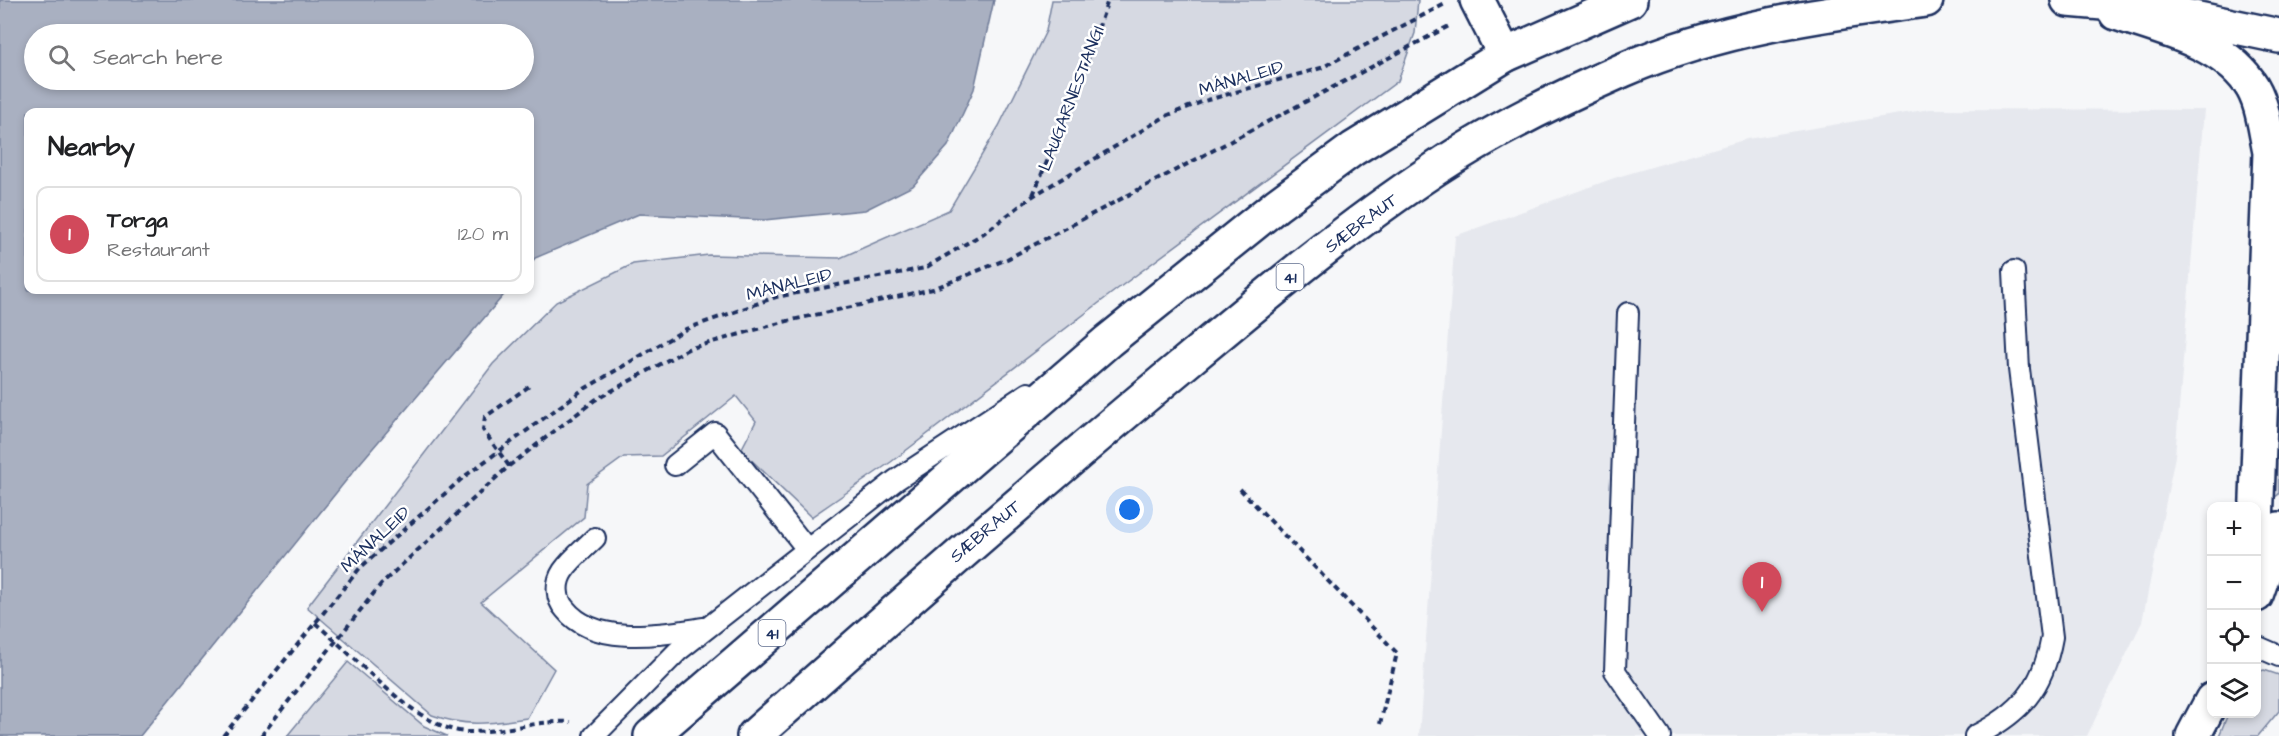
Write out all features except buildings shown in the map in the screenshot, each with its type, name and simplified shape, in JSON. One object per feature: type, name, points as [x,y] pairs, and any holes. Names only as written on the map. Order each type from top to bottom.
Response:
[{"type":"main road","name":"41","points":[[658,733],[1108,341],[1276,205],[1353,149],[1505,55],[1630,0]]},
{"type":"main road","name":"SÆBRAUT","points":[[755,735],[957,555],[1216,337],[1354,227],[1436,168],[1517,121],[1626,69],[1714,38],[1799,17],[1926,0]]},
{"type":"main road","points":[[2075,1],[2137,6],[2279,36]]},
{"type":"main road","points":[[2075,1],[2190,39],[2227,60],[2249,82],[2262,114],[2270,152],[2272,308],[2258,502]]},
{"type":"main road","points":[[1471,3],[1505,55]]},
{"type":"main road","points":[[2261,581],[2279,529]]},
{"type":"main road","points":[[2193,736],[2207,708]]},
{"type":"lane","points":[[1975,736],[2006,730],[2016,711],[2035,686],[2048,657],[2052,637],[2019,369],[2014,271]]},
{"type":"lane","points":[[1628,313],[1615,671],[1660,736]]},
{"type":"lane","points":[[594,736],[678,651],[896,480],[1108,341]]},
{"type":"lane","points":[[675,465],[715,433],[807,549]]},
{"type":"lane","points":[[595,538],[562,572],[557,588],[558,602],[573,620],[594,629],[616,633],[661,635],[707,628]]},
{"type":"lane","points":[[2261,648],[2279,656]]},
{"type":"path","name":"LAUGARNESTANGI","points":[[1033,196],[1079,85],[1108,0]]},
{"type":"path","name":"MÁNALEIÐ","points":[[223,736],[360,568],[465,476],[498,451],[581,391],[686,329],[776,297],[925,268],[984,233],[1033,196],[1166,116],[1204,101],[1321,68],[1471,3]]},
{"type":"path","name":"MÁNALEIÐ","points":[[261,736],[335,639],[381,584],[509,466],[595,400],[688,350],[783,322],[933,289],[1007,259],[1471,3]]},
{"type":"path","points":[[509,466],[483,430],[485,417],[531,385]]},
{"type":"path","points":[[1240,489],[1397,652],[1379,728]]},
{"type":"path","points":[[315,623],[424,718],[449,729],[469,732],[579,722]]},
{"type":"shaded area","points":[[1052,0],[1418,0],[1415,33],[1398,81],[1116,290],[891,462],[811,517],[741,450],[756,421],[736,396],[661,456],[624,457],[587,484],[584,517],[481,602],[554,669],[527,718],[491,723],[468,723],[432,715],[307,607],[493,364],[556,302],[633,264],[709,255],[840,258],[949,210],[999,126],[1046,31]]},
{"type":"shaded area","points":[[1930,109],[2204,110],[2175,456],[2142,622],[2087,736],[1419,736],[1455,236],[1614,178],[1747,139]]},
{"type":"shaded area","points":[[2279,377],[2279,494],[2275,497],[2269,492],[2274,378]]},
{"type":"shaded area","points":[[348,662],[424,726],[447,736],[287,736]]},
{"type":"shaded area","points":[[2261,671],[2279,675],[2279,711],[2258,736],[2219,736],[2226,718],[2261,718]]},
{"type":"water","points":[[0,0],[994,0],[974,89],[948,146],[913,186],[865,210],[764,220],[639,214],[534,259],[534,108],[24,108],[24,294],[505,294],[361,462],[140,736],[0,736]]},
{"type":"place","name":"Torga","points":[[1762,612]]}]
